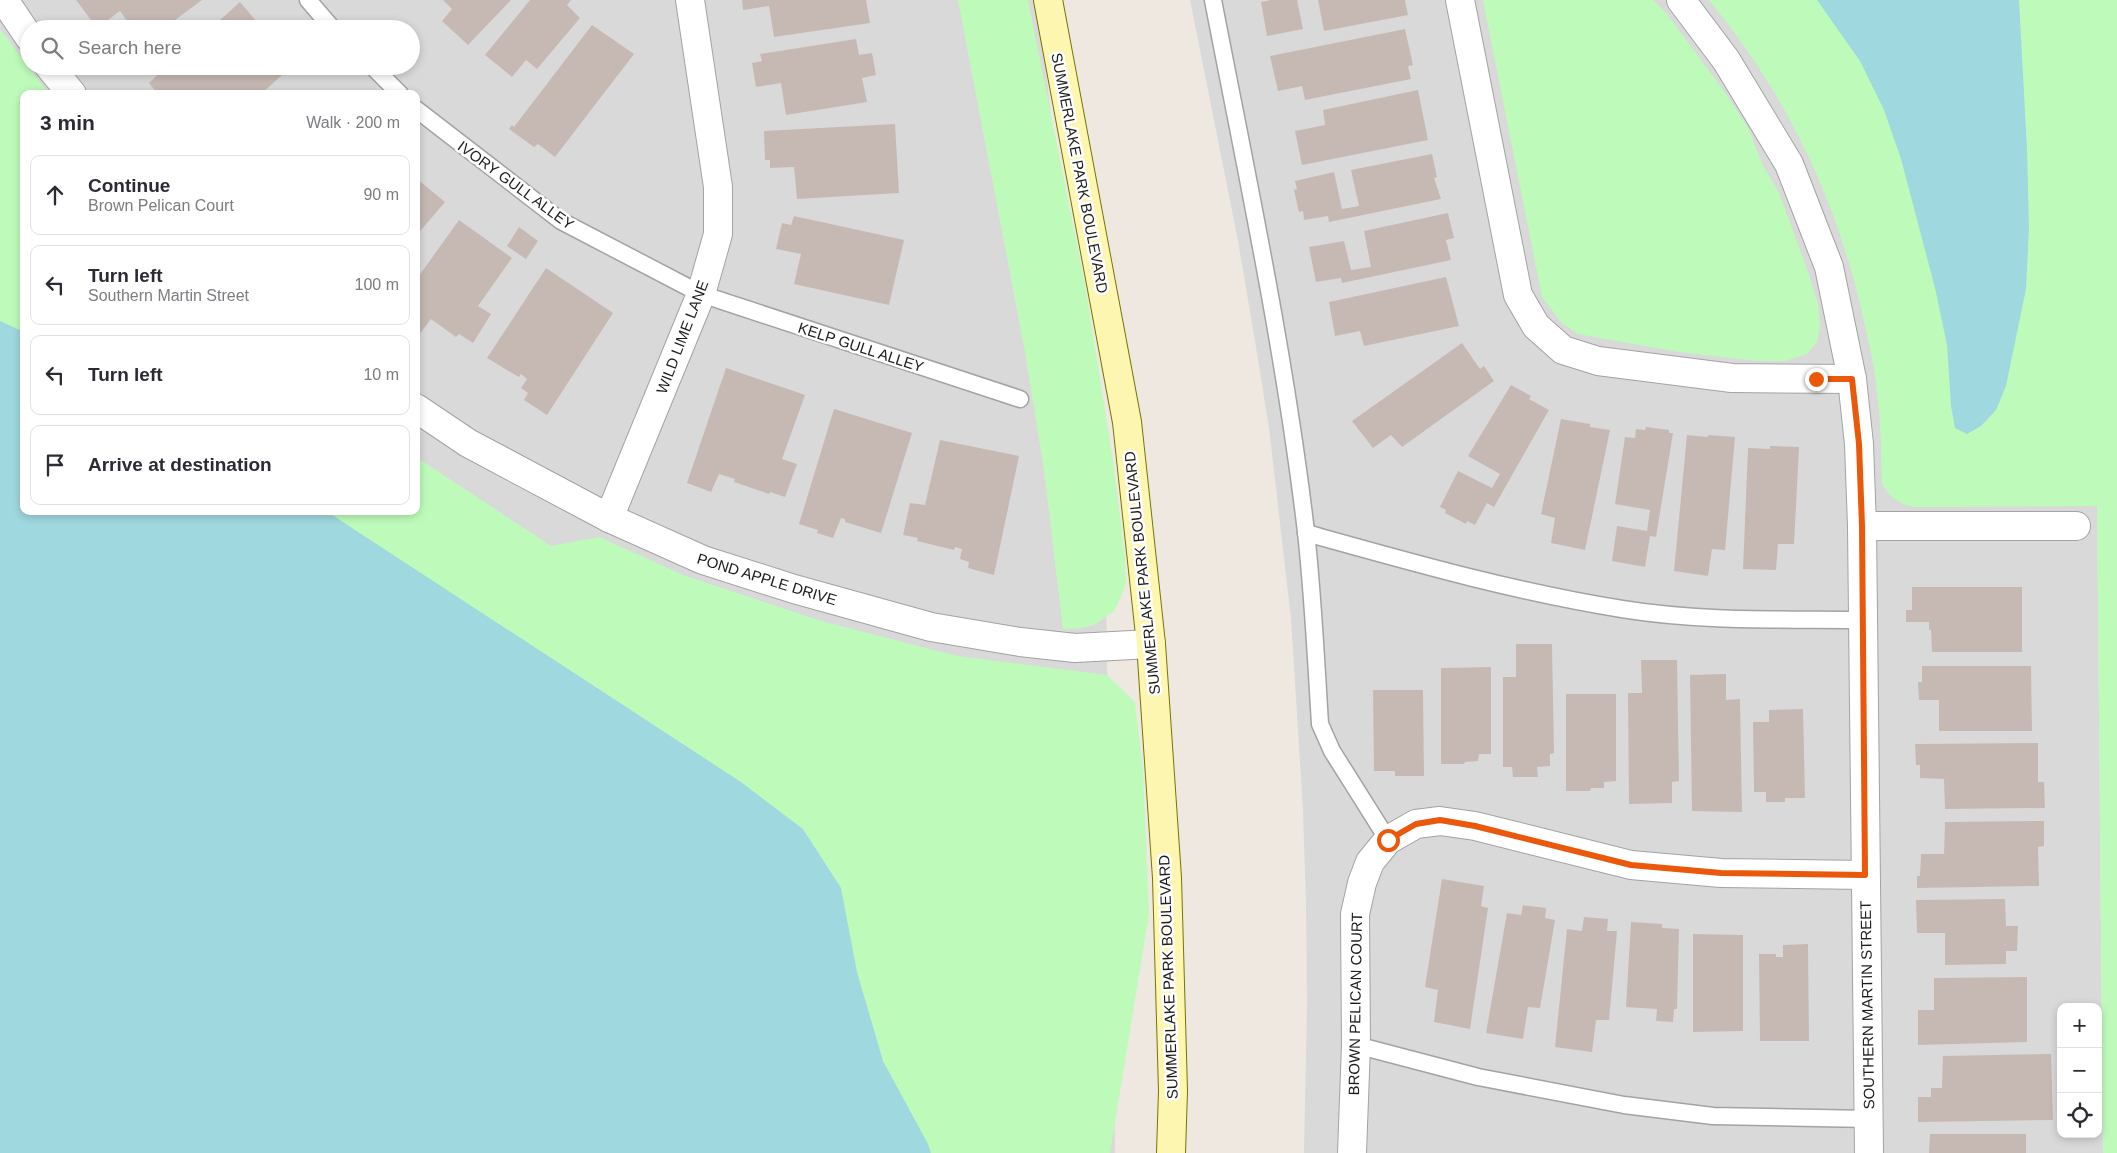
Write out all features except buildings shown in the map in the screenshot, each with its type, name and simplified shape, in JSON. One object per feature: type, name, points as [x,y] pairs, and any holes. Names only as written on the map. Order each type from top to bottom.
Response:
[{"type":"main road","name":"SUMMERLAKE PARK BOULEVARD","points":[[1048,0],[1127,422],[1151,644],[1167,878],[1173,1091],[1170,1153]]},
{"type":"street","points":[[4,0],[20,23]]},
{"type":"street","points":[[1460,0],[1518,295],[1536,326],[1563,350],[1598,361],[1732,378],[1852,379]]},
{"type":"street","name":"SOUTHERN MARTIN STREET","points":[[1681,0],[1726,60],[1790,164],[1829,267],[1852,379],[1859,444],[1862,526],[1869,1153]]},
{"type":"street","name":"WILD LIME LANE","points":[[609,518],[701,294],[718,234],[718,187],[685,3]]},
{"type":"street","points":[[56,75],[69,90]]},
{"type":"street","name":"POND APPLE DRIVE","points":[[420,411],[468,443],[609,518],[703,560],[794,589],[931,627],[1020,642],[1075,648],[1151,644]]},
{"type":"street","points":[[1862,526],[2076,526]]},
{"type":"street","name":"BROWN PELICAN COURT","points":[[1352,1153],[1356,1045],[1355,914],[1362,883],[1370,862],[1388,840],[1416,824],[1440,820],[1475,826],[1631,865],[1721,873],[1865,875]]},
{"type":"lane","points":[[308,0],[325,20]]},
{"type":"lane","points":[[1213,0],[1268,285],[1306,533],[1320,724],[1332,751],[1388,840]]},
{"type":"lane","points":[[381,75],[396,90]]},
{"type":"lane","name":"IVORY GULL ALLEY","points":[[420,112],[561,221],[701,294]]},
{"type":"lane","name":"KELP GULL ALLEY","points":[[701,294],[1020,399]]},
{"type":"lane","points":[[1306,533],[1467,578],[1622,609],[1726,620],[1863,620]]},
{"type":"lane","points":[[1356,1045],[1478,1076],[1624,1105],[1713,1116],[1869,1119]]},
{"type":"shaded area","points":[[0,0],[1038,0],[1106,600],[1115,1153],[0,1153]]},
{"type":"shaded area","points":[[1190,0],[1728,0],[2097,488],[2102,1003],[2057,1003],[2057,1138],[2102,1138],[2102,1042],[2103,1153],[1304,1153],[1307,1003],[1303,809],[1291,619],[1269,428],[1238,241]]},
{"type":"green space","points":[[958,0],[1028,0],[1085,284],[1114,467],[1125,557],[1126,583],[1114,611],[1094,625],[1081,628],[1063,629],[1044,470],[1025,352]]},
{"type":"green space","points":[[1483,0],[1653,0],[1666,13],[1724,91],[1748,128],[1762,164],[1779,193],[1818,305],[1820,327],[1817,342],[1807,354],[1785,361],[1758,361],[1679,352],[1578,334],[1562,323],[1542,297]]},
{"type":"green space","points":[[1709,0],[2117,0],[2117,1153],[2103,1153],[2097,506],[1915,507],[1899,502],[1888,493],[1882,483],[1881,438],[1873,365],[1853,277],[1840,234],[1806,151],[1762,73],[1737,36]]},
{"type":"green space","points":[[0,29],[20,56],[20,75],[35,75],[46,90],[20,90],[20,515],[420,515],[420,460],[551,546],[599,537],[683,575],[821,621],[957,656],[1107,675],[1135,702],[1143,769],[1149,914],[1110,1153],[0,1153]]},
{"type":"water","points":[[1817,0],[2019,0],[2029,227],[2026,289],[2006,386],[1996,410],[1981,426],[1967,434],[1955,428],[1951,406],[1947,345],[1935,288],[1901,159],[1884,110],[1860,61]]},
{"type":"water","points":[[0,321],[20,330],[20,515],[332,515],[741,782],[803,829],[841,888],[857,972],[883,1061],[928,1144],[931,1153],[0,1153]]},
{"type":"route","points":[[1388,840],[1416,824],[1440,820],[1475,826],[1631,865],[1721,873],[1865,875],[1862,526],[1859,444],[1852,379],[1816,379]]}]
